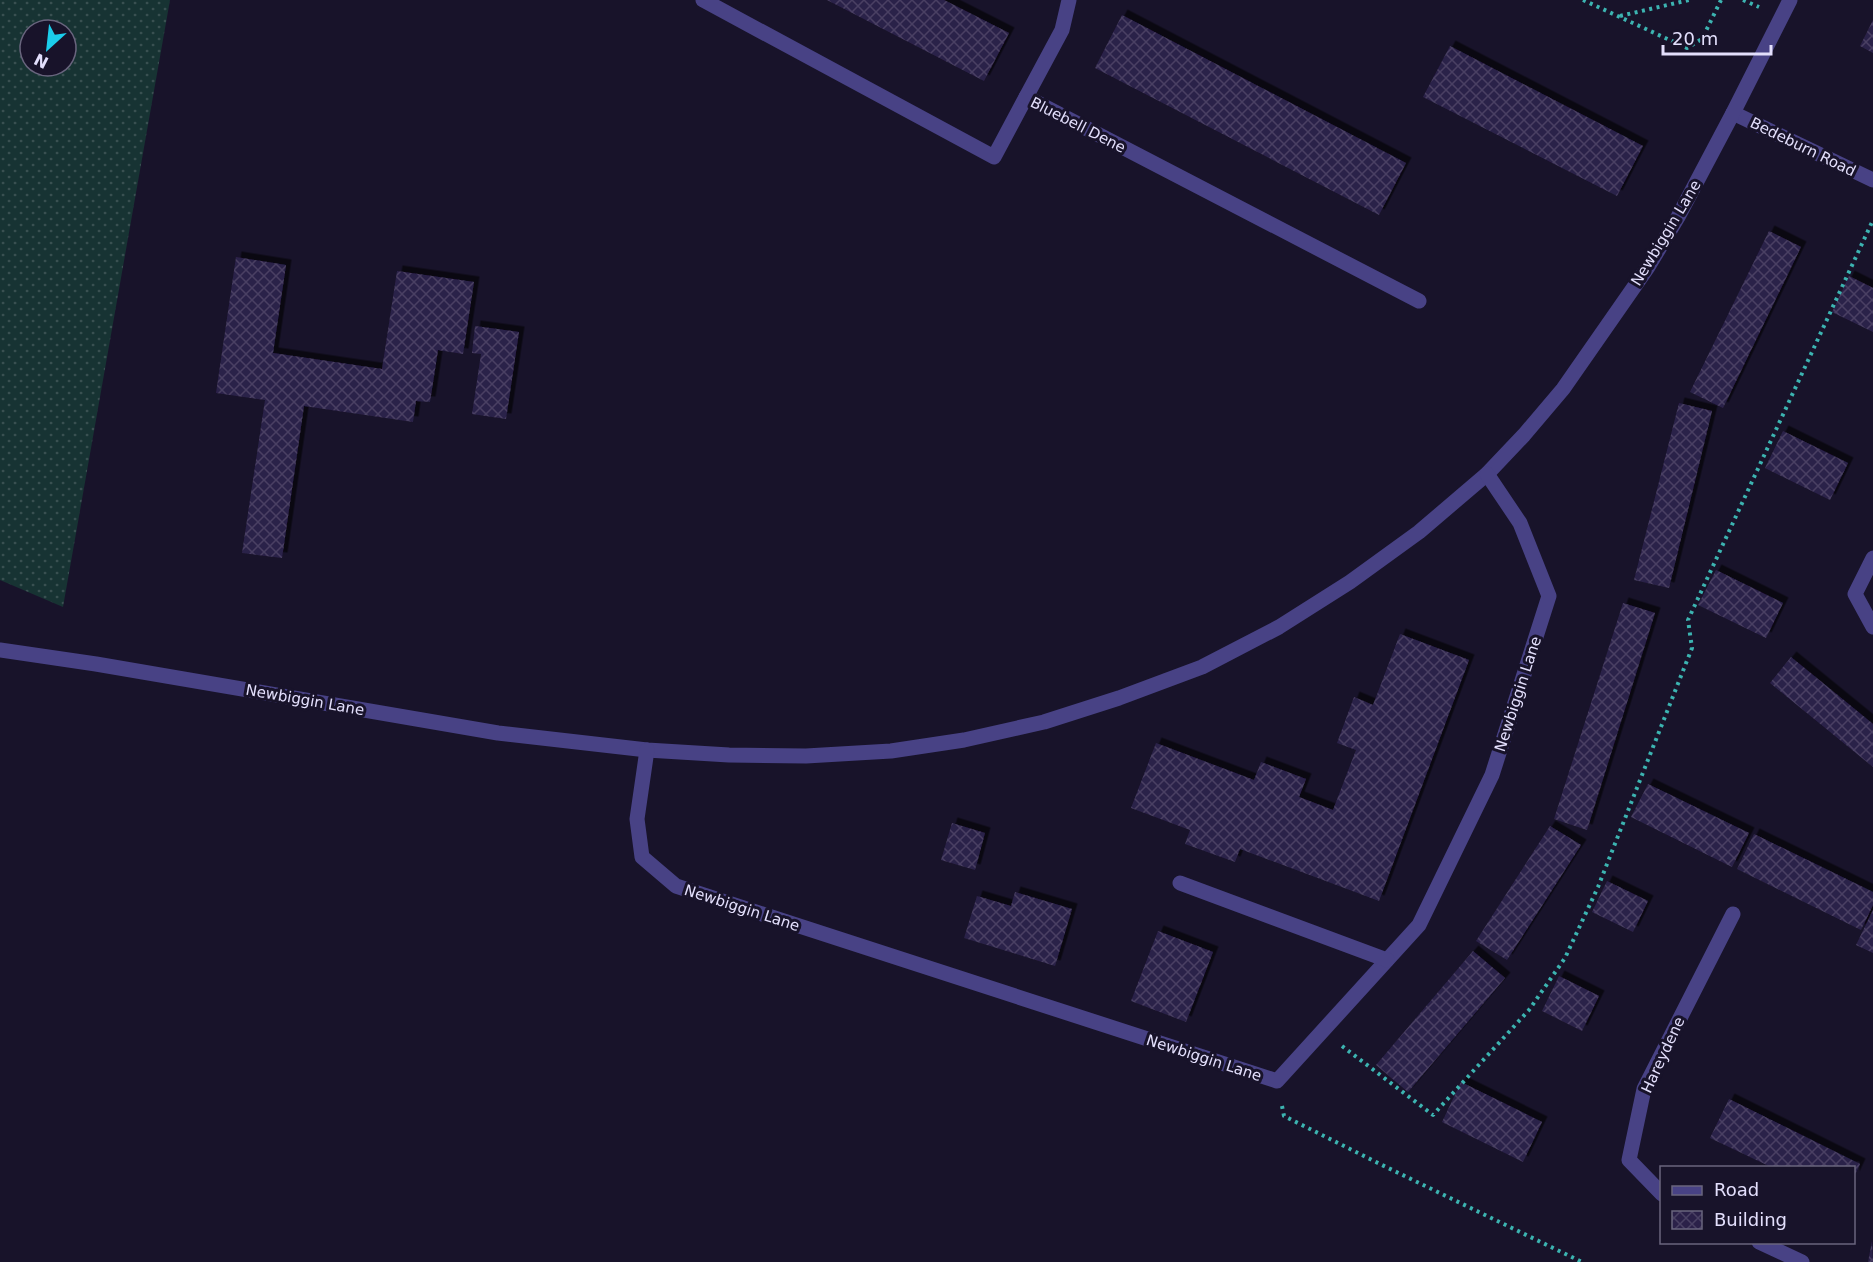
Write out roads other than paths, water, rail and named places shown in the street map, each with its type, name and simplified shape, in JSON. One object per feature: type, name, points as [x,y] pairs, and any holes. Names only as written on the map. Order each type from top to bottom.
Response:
[{"type":"street","name":"Bluebell Dene","points":[[703,0],[994,157],[1026,97],[1419,301]]},
{"type":"street","points":[[1026,97],[1062,30],[1069,0]]},
{"type":"street","name":"Newbiggin Lane","points":[[0,650],[96,664],[498,734],[647,750],[729,755],[806,756],[891,751],[964,740],[1044,722],[1202,667],[1279,627],[1350,582],[1410,539],[1487,474],[1524,435],[1563,389],[1648,267],[1678,217],[1790,0]]},
{"type":"street","name":"Bedeburn Road","points":[[1733,113],[1873,180]]},
{"type":"street","name":"Newbiggin Lane","points":[[647,750],[637,819],[642,857],[676,886],[1277,1081],[1419,925],[1492,775],[1549,596],[1520,523],[1487,474]]},
{"type":"street","points":[[1873,558],[1855,594],[1873,627]]},
{"type":"street","points":[[1180,883],[1387,960]]},
{"type":"street","name":"Hareydene","points":[[1660,1192],[1629,1160],[1644,1089],[1733,914]]},
{"type":"street","points":[[1763,1244],[1802,1262]]}]
